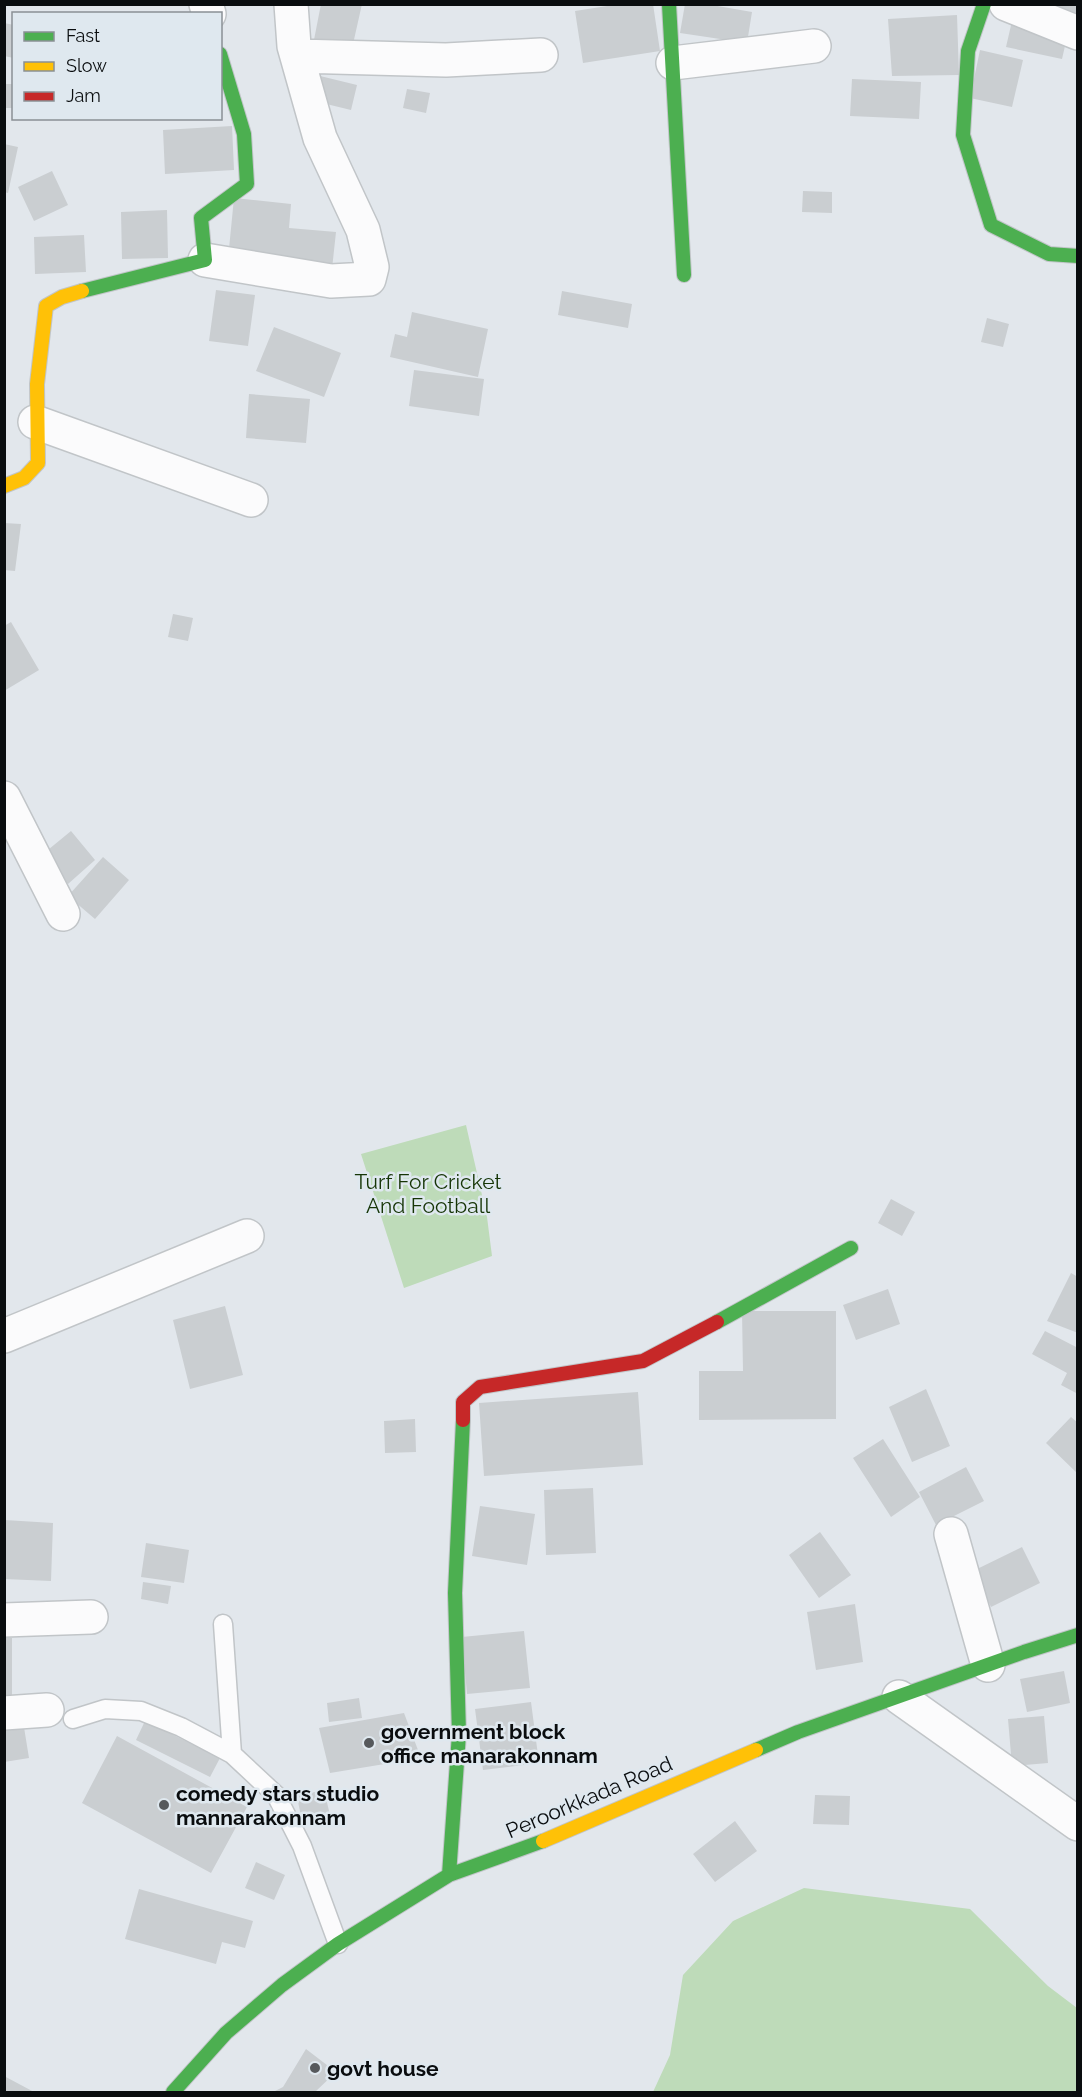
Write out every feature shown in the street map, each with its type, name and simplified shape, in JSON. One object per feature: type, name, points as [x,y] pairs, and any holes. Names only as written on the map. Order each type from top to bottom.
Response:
[{"type":"street","points":[[4,486],[24,478],[38,463],[35,422],[40,336],[46,306],[60,297],[206,260],[331,281],[369,279],[372,267],[363,230],[320,138],[294,46],[291,4]]},
{"type":"street","points":[[669,4],[684,275]]},
{"type":"street","points":[[984,4],[968,51],[963,135],[991,225],[1049,254],[1077,256]]},
{"type":"street","points":[[1006,4],[1077,33]]},
{"type":"street","points":[[673,63],[814,46]]},
{"type":"street","points":[[297,56],[446,60],[541,55]]},
{"type":"street","points":[[206,260],[201,218],[247,184],[244,134],[222,61]]},
{"type":"street","points":[[35,422],[251,500]]},
{"type":"street","points":[[4,798],[63,914]]},
{"type":"street","points":[[4,1336],[247,1236]]},
{"type":"street","points":[[449,1875],[459,1734],[455,1593],[463,1402],[480,1387],[643,1361],[851,1248]]},
{"type":"street","points":[[951,1534],[988,1665]]},
{"type":"street","points":[[4,1620],[91,1617]]},
{"type":"street","name":"Peroorkkada Road","points":[[172,2092],[226,2033],[282,1985],[338,1944],[449,1875],[544,1841],[798,1732],[1077,1635]]},
{"type":"street","points":[[899,1697],[1077,1824]]},
{"type":"street","points":[[4,1713],[60,1715]]},
{"type":"lane","points":[[223,1624],[232,1754]]},
{"type":"lane","points":[[60,1715],[105,1709],[141,1711],[181,1727],[232,1754],[276,1795],[302,1846],[338,1944]]},
{"type":"green space","name":"Turf For Cricket And Football","points":[[466,1125],[487,1217],[492,1256],[404,1288],[361,1154]]},
{"type":"green space","points":[[804,1888],[970,1909],[1048,1986],[1077,2008],[1077,2092],[653,2092],[670,2055],[683,1975],[733,1921]]},
{"type":"building","points":[[321,4],[362,4],[351,53],[313,45]]},
{"type":"building","points":[[620,4],[653,4],[660,51],[583,63],[575,11]]},
{"type":"building","points":[[685,4],[706,4],[752,12],[747,43],[680,33]]},
{"type":"building","points":[[1054,5],[1078,5],[1078,16],[1053,10]]},
{"type":"building","points":[[957,15],[959,75],[892,76],[888,19]]},
{"type":"building","points":[[1012,21],[1068,33],[1062,59],[1006,47]]},
{"type":"building","points":[[4,23],[12,25],[12,58],[4,56]]},
{"type":"building","points":[[980,50],[1023,60],[1012,107],[970,98]]},
{"type":"building","points":[[316,75],[357,85],[351,110],[310,100]]},
{"type":"building","points":[[852,79],[921,82],[919,119],[850,116]]},
{"type":"building","points":[[4,84],[12,84],[12,108],[5,108]]},
{"type":"building","points":[[407,89],[430,93],[426,113],[403,108]]},
{"type":"building","points":[[232,126],[234,170],[165,174],[163,130]]},
{"type":"building","points":[[4,144],[18,147],[8,193],[4,192]]},
{"type":"building","points":[[52,171],[68,205],[34,221],[18,187]]},
{"type":"building","points":[[803,191],[832,192],[832,213],[802,212]]},
{"type":"building","points":[[234,198],[291,204],[289,228],[336,232],[332,269],[228,259]]},
{"type":"building","points":[[167,210],[168,258],[122,259],[121,212]]},
{"type":"building","points":[[84,235],[86,272],[35,274],[34,237]]},
{"type":"building","points":[[216,290],[255,295],[248,346],[209,341]]},
{"type":"building","points":[[562,291],[632,304],[628,328],[558,315]]},
{"type":"building","points":[[412,312],[488,329],[478,377],[390,357],[395,334],[407,337]]},
{"type":"building","points":[[987,318],[1009,324],[1003,347],[981,342]]},
{"type":"building","points":[[274,327],[341,353],[324,397],[256,371]]},
{"type":"building","points":[[414,370],[484,379],[479,416],[409,406]]},
{"type":"building","points":[[249,394],[310,399],[306,443],[246,438]]},
{"type":"building","points":[[4,523],[21,524],[15,571],[4,570]]},
{"type":"building","points":[[173,614],[193,618],[188,641],[168,637]]},
{"type":"building","points":[[11,622],[39,670],[4,691],[4,626]]},
{"type":"building","points":[[71,831],[95,860],[68,884],[43,854]]},
{"type":"building","points":[[103,857],[129,880],[95,919],[68,896]]},
{"type":"building","points":[[891,1199],[915,1212],[902,1236],[878,1223]]},
{"type":"building","points":[[1071,1273],[1078,1277],[1078,1333],[1047,1321]]},
{"type":"building","points":[[888,1289],[900,1324],[856,1340],[843,1305]]},
{"type":"building","points":[[225,1306],[243,1375],[190,1389],[173,1320]]},
{"type":"building","points":[[742,1311],[836,1311],[836,1419],[699,1420],[699,1371],[743,1371]]},
{"type":"building","points":[[1045,1331],[1078,1348],[1078,1394],[1061,1385],[1067,1373],[1032,1354]]},
{"type":"building","points":[[926,1389],[950,1446],[912,1462],[889,1407]]},
{"type":"building","points":[[638,1392],[643,1465],[484,1476],[479,1403]]},
{"type":"building","points":[[1071,1417],[1078,1423],[1078,1474],[1046,1443]]},
{"type":"building","points":[[415,1419],[416,1452],[385,1453],[384,1421]]},
{"type":"building","points":[[883,1439],[920,1497],[891,1517],[853,1458]]},
{"type":"building","points":[[966,1467],[984,1501],[936,1525],[919,1492]]},
{"type":"building","points":[[593,1488],[596,1553],[546,1555],[544,1490]]},
{"type":"building","points":[[480,1506],[535,1514],[527,1565],[472,1556]]},
{"type":"building","points":[[5,1520],[53,1523],[51,1581],[4,1579]]},
{"type":"building","points":[[820,1532],[851,1575],[819,1598],[789,1555]]},
{"type":"building","points":[[146,1543],[189,1550],[184,1583],[141,1577]]},
{"type":"building","points":[[1022,1547],[1040,1583],[991,1607],[973,1571]]},
{"type":"building","points":[[143,1582],[171,1586],[168,1604],[141,1599]]},
{"type":"building","points":[[855,1604],[863,1662],[816,1670],[807,1612]]},
{"type":"building","points":[[524,1631],[530,1688],[467,1694],[462,1637]]},
{"type":"building","points":[[4,1638],[12,1638],[12,1711],[4,1711]]},
{"type":"building","points":[[1064,1671],[1070,1703],[1027,1712],[1020,1679]]},
{"type":"building","points":[[359,1698],[362,1718],[329,1722],[327,1703]]},
{"type":"building","points":[[531,1702],[539,1763],[483,1770],[475,1709]]},
{"type":"building","name":"government block office manarakonnam","points":[[404,1713],[421,1758],[330,1773],[319,1728]]},
{"type":"building","points":[[22,1715],[29,1758],[4,1762],[4,1718]]},
{"type":"building","points":[[1044,1716],[1048,1763],[1012,1766],[1008,1719]]},
{"type":"building","points":[[145,1721],[220,1758],[210,1777],[136,1740]]},
{"type":"building","name":"comedy stars studio mannarakonnam","points":[[117,1736],[247,1807],[211,1873],[82,1803]]},
{"type":"building","points":[[324,1790],[330,1815],[302,1822],[297,1796]]},
{"type":"building","points":[[815,1795],[850,1796],[849,1825],[813,1824]]},
{"type":"building","points":[[735,1821],[757,1851],[715,1882],[693,1854]]},
{"type":"building","points":[[256,1862],[285,1875],[274,1900],[245,1888]]},
{"type":"building","points":[[139,1889],[253,1921],[245,1948],[222,1942],[216,1964],[125,1939]]},
{"type":"building","points":[[306,2049],[336,2072],[315,2092],[273,2092],[283,2087]]},
{"type":"building","points":[[4,2076],[34,2092],[4,2092]]},
{"type":"traffic: fast","points":[[669,4],[684,275]]},
{"type":"traffic: fast","points":[[984,4],[968,51],[963,135],[991,225],[1049,254],[1078,256]]},
{"type":"traffic: fast","points":[[82,291],[205,260],[201,218],[247,184],[244,134],[222,61]]},
{"type":"traffic: fast","points":[[717,1322],[851,1248]]},
{"type":"traffic: fast","points":[[449,1875],[459,1734],[455,1593],[463,1420]]},
{"type":"traffic: fast","points":[[756,1750],[798,1732],[1078,1635]]},
{"type":"traffic: fast","points":[[173,2092],[226,2033],[282,1985],[338,1944],[449,1875],[543,1841]]},
{"type":"traffic: slow","points":[[4,486],[24,478],[38,463],[37,384],[46,306],[62,297],[82,291]]},
{"type":"traffic: slow","points":[[543,1841],[756,1750]]},
{"type":"traffic: jam","points":[[463,1420],[463,1402],[480,1387],[643,1361],[717,1322]]},
{"type":"place","name":"government block office manarakonnam","points":[[369,1743]]},
{"type":"place","name":"comedy stars studio mannarakonnam","points":[[164,1805]]},
{"type":"place","name":"govt house","points":[[315,2068]]}]
